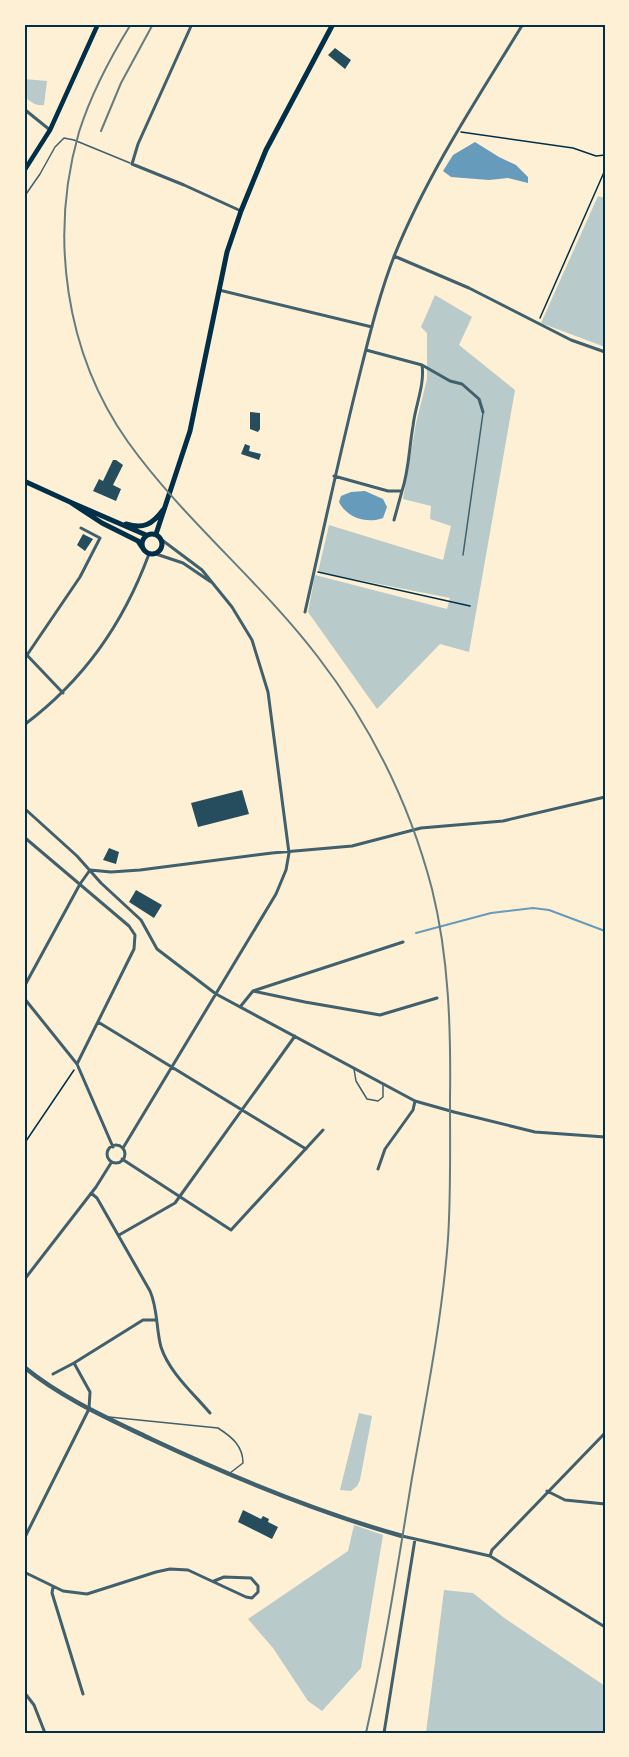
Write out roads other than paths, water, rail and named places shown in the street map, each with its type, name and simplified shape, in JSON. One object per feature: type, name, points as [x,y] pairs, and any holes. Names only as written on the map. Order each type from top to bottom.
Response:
[{"type":"main road","points":[[24,171],[50,130],[98,24]]},
{"type":"main road","points":[[156,534],[190,431],[227,252],[241,211],[266,150],[333,24]]},
{"type":"main road","points":[[24,481],[146,535],[156,534]]},
{"type":"main road","points":[[70,502],[102,523],[132,538],[149,554],[156,554],[162,549],[162,540],[156,534]]},
{"type":"main road","points":[[101,516],[144,527],[154,522],[167,505]]},
{"type":"main road","points":[[142,547],[146,535]]},
{"type":"street","points":[[192,24],[138,144],[132,164],[241,211]]},
{"type":"street","points":[[305,612],[334,476],[372,327],[394,256],[419,200],[457,131],[524,24]]},
{"type":"street","points":[[24,109],[50,130]]},
{"type":"street","points":[[394,256],[469,288],[571,340],[605,352]]},
{"type":"street","points":[[219,290],[372,327]]},
{"type":"street","points":[[366,350],[422,365],[466,387],[479,399],[483,412]]},
{"type":"street","points":[[394,520],[408,463],[422,365]]},
{"type":"street","points":[[334,476],[388,491],[402,491]]},
{"type":"street","points":[[63,693],[25,653],[80,577],[100,538],[81,528]]},
{"type":"street","points":[[111,1163],[118,1163],[122,1159],[123,1148],[276,894],[286,870],[289,853],[268,692],[261,664],[247,630],[215,585],[197,564],[162,540]]},
{"type":"street","points":[[24,725],[63,693],[95,656],[127,604],[149,554]]},
{"type":"street","points":[[156,554],[183,563],[215,585]]},
{"type":"street","points":[[90,870],[111,872],[140,870],[352,846],[429,826],[503,821],[605,797]]},
{"type":"street","points":[[24,808],[141,920],[157,949],[216,994],[415,1101],[535,1132],[605,1137]]},
{"type":"street","points":[[24,837],[129,926],[135,935],[134,949],[77,1065]]},
{"type":"street","points":[[24,987],[80,884],[90,870]]},
{"type":"street","points":[[240,1007],[253,991],[404,942]]},
{"type":"street","points":[[253,991],[380,1015],[437,998]]},
{"type":"street","points":[[24,998],[77,1065],[113,1147]]},
{"type":"street","points":[[98,1022],[306,1149]]},
{"type":"street","points":[[119,1235],[175,1203],[295,1036]]},
{"type":"street","points":[[378,1169],[385,1149],[413,1110],[415,1101]]},
{"type":"street","points":[[122,1159],[231,1230],[323,1130]]},
{"type":"street","points":[[111,1163],[107,1155],[113,1147],[119,1145],[123,1148]]},
{"type":"street","points":[[24,1280],[91,1194],[111,1163]]},
{"type":"street","points":[[91,1194],[97,1198],[150,1291],[155,1305],[155,1320],[162,1350],[210,1413]]},
{"type":"street","points":[[53,1374],[143,1320],[155,1320]]},
{"type":"street","points":[[24,1539],[89,1409],[90,1392],[74,1363]]},
{"type":"street","points":[[24,1367],[89,1409],[229,1474],[308,1505],[402,1536],[490,1556],[605,1627]]},
{"type":"street","points":[[490,1556],[492,1550],[605,1432]]},
{"type":"street","points":[[547,1491],[565,1500],[605,1504]]},
{"type":"street","points":[[384,1733],[415,1539]]},
{"type":"street","points":[[24,1572],[63,1591],[87,1594],[170,1569],[188,1570],[246,1597],[252,1598],[258,1592],[258,1586],[251,1578],[224,1577],[214,1581]]},
{"type":"street","points":[[53,1586],[52,1593],[83,1694]]},
{"type":"street","points":[[24,1692],[34,1705],[45,1733]]},
{"type":"lane","points":[[24,198],[55,147],[64,138],[132,164]]},
{"type":"lane","points":[[463,555],[483,412]]},
{"type":"lane","points":[[354,1068],[356,1081],[367,1099],[378,1101],[383,1097],[382,1084]]},
{"type":"lane","points":[[104,1416],[218,1428],[235,1441],[243,1455],[243,1463],[229,1474]]},
{"type":"water","points":[[475,142],[516,165],[528,177],[528,183],[508,178],[489,180],[451,177],[443,171],[453,155]]},
{"type":"water","points":[[365,491],[383,499],[387,507],[383,518],[364,520],[352,516],[339,502],[341,496],[351,492]]},
{"type":"waterway","points":[[416,933],[491,913],[533,908],[549,910],[605,931]]},
{"type":"railway","points":[[131,24],[108,63],[79,132],[70,172],[65,212],[65,252],[69,293],[77,332],[90,371],[107,407],[128,442],[150,471],[272,602],[318,657],[355,711],[387,767],[412,827],[432,889],[442,941],[448,994],[450,1047],[448,1239],[433,1359],[391,1606],[366,1733]]},
{"type":"railway","points":[[101,131],[121,83],[153,24]]}]
